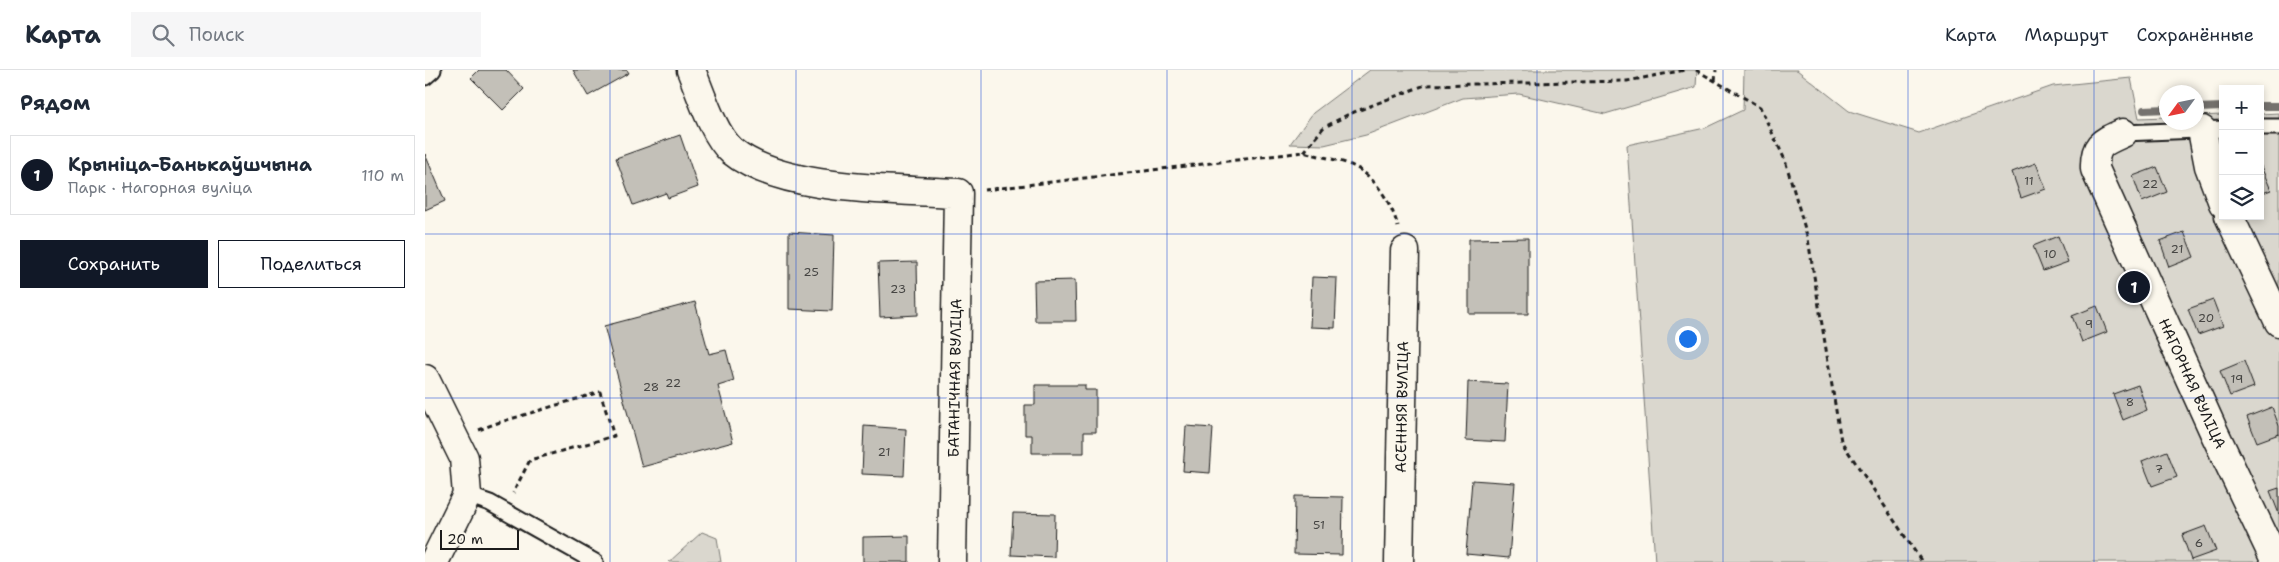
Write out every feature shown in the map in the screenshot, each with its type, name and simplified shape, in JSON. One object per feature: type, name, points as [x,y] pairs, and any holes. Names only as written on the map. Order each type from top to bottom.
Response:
[{"type":"street","points":[[691,70],[710,118],[731,150],[761,169],[794,179],[856,186],[958,193]]},
{"type":"street","points":[[2212,130],[2209,166],[2219,192]]},
{"type":"street","name":"НАГОРНАЯ ВУЛІЦА","points":[[2123,133],[2102,142],[2094,155],[2095,169],[2214,432],[2276,562]]},
{"type":"street","name":"БАТАНІЧНАЯ ВУЛІЦА","points":[[952,562],[958,193]]},
{"type":"street","points":[[2231,220],[2279,322]]},
{"type":"street","name":"АСЕННЯЯ ВУЛІЦА","points":[[1399,562],[1405,251]]},
{"type":"street","points":[[425,379],[465,458],[467,495],[434,562]]},
{"type":"lane","points":[[425,77],[433,70]]},
{"type":"lane","points":[[2264,128],[2279,127]]},
{"type":"lane","points":[[2123,133],[2212,130]]},
{"type":"lane","points":[[467,495],[489,503],[595,562]]},
{"type":"path","points":[[1304,152],[1323,128],[1349,114],[1425,85],[1627,81],[1685,70]]},
{"type":"path","points":[[1696,70],[1760,107],[1785,160],[1808,239],[1841,441],[1922,562]]},
{"type":"path","points":[[1715,81],[1717,70]]},
{"type":"path","points":[[958,193],[1304,152],[1353,166],[1377,185],[1395,215],[1405,251]]},
{"type":"path","points":[[456,442],[494,424],[600,392],[614,436],[531,460],[512,494]]},
{"type":"shaded area","points":[[1370,70],[1697,70],[1696,87],[1605,114],[1519,94],[1463,98],[1366,135],[1324,145],[1290,144],[1313,113]]},
{"type":"shaded area","points":[[1744,70],[1797,70],[1849,111],[1919,133],[2053,86],[2131,78],[2139,118],[2159,117],[2159,130],[2204,130],[2204,116],[2219,115],[2219,220],[2264,220],[2264,114],[2279,113],[2279,562],[1655,562],[1627,145],[1705,128],[1743,110]]},
{"type":"shaded area","points":[[702,532],[717,538],[721,562],[669,562]]},
{"type":"building","points":[[479,70],[506,70],[524,89],[503,110],[471,78]]},
{"type":"building","points":[[573,70],[627,70],[629,73],[588,96]]},
{"type":"building","points":[[680,135],[698,187],[668,198],[666,193],[633,205],[616,158]]},
{"type":"building","points":[[425,154],[445,201],[425,210]]},
{"type":"building","points":[[2036,163],[2046,189],[2021,198],[2012,172]]},
{"type":"building","points":[[2157,167],[2167,192],[2142,202],[2133,176]]},
{"type":"building","points":[[2264,173],[2271,190],[2264,193]]},
{"type":"building","points":[[789,232],[834,235],[832,311],[789,309]]},
{"type":"building","points":[[2184,232],[2194,257],[2169,267],[2160,241]]},
{"type":"building","points":[[2058,236],[2068,262],[2043,271],[2033,246]]},
{"type":"building","points":[[1528,238],[1528,314],[1469,314],[1469,239]]},
{"type":"building","points":[[917,262],[918,315],[880,317],[878,263]]},
{"type":"building","points":[[1312,277],[1337,278],[1335,328],[1310,327]]},
{"type":"building","points":[[1075,280],[1076,321],[1035,321],[1034,281]]},
{"type":"building","points":[[2213,300],[2223,326],[2198,335],[2188,309]]},
{"type":"building","points":[[695,302],[709,354],[726,350],[734,381],[718,386],[733,442],[642,467],[604,326]]},
{"type":"building","points":[[2097,306],[2107,332],[2082,342],[2072,316]]},
{"type":"building","points":[[2244,361],[2254,387],[2230,396],[2220,371]]},
{"type":"building","points":[[1468,382],[1508,384],[1505,442],[1466,440]]},
{"type":"building","points":[[1035,385],[1085,385],[1085,390],[1096,390],[1096,432],[1084,432],[1084,453],[1032,453],[1032,435],[1025,435],[1025,405],[1035,405]]},
{"type":"building","points":[[2138,385],[2147,410],[2123,420],[2113,394]]},
{"type":"building","points":[[2272,407],[2279,426],[2279,434],[2257,442],[2247,417]]},
{"type":"building","points":[[864,426],[906,429],[904,476],[862,474]]},
{"type":"building","points":[[1186,426],[1213,428],[1210,473],[1183,471]]},
{"type":"building","points":[[2167,451],[2177,477],[2152,486],[2142,461]]},
{"type":"building","points":[[1472,480],[1515,483],[1509,558],[1466,554]]},
{"type":"building","points":[[2279,488],[2279,514],[2270,491]]},
{"type":"building","points":[[1295,496],[1343,497],[1342,555],[1294,554]]},
{"type":"building","points":[[1013,513],[1055,514],[1054,557],[1011,555]]},
{"type":"building","points":[[2206,526],[2216,551],[2191,560],[2182,535]]},
{"type":"building","points":[[909,536],[909,562],[863,562],[863,537]]},
{"type":"waterway","points":[[2264,106],[2279,106]]},
{"type":"waterway","points":[[2204,108],[2219,107]]},
{"type":"waterway","points":[[2144,110],[2159,109]]},
{"type":"place","name":"Крыніца-Банькаўшчына","points":[[2134,287]]}]
